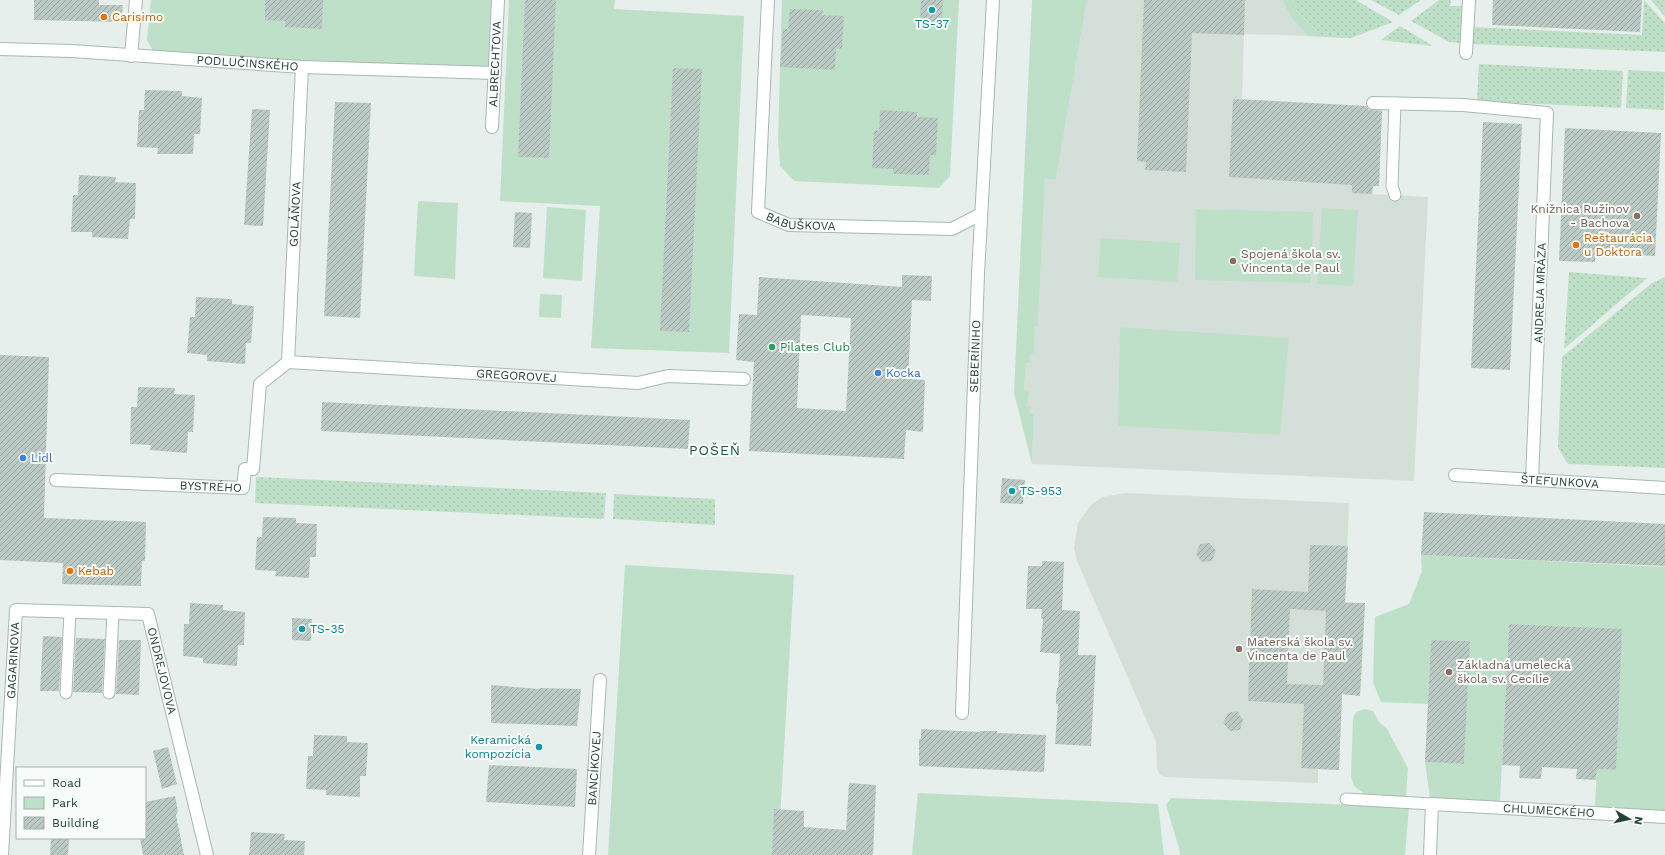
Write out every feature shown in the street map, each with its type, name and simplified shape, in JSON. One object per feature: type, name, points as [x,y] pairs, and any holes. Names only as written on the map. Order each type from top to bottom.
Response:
[{"type":"street","points":[[131,56],[136,0]]},
{"type":"street","name":"ALBRECHTOVA","points":[[492,127],[498,0]]},
{"type":"street","name":"BABUŠKOVA","points":[[768,0],[758,212],[789,225],[952,229],[981,214]]},
{"type":"street","name":"SEBERÍNIHO","points":[[962,714],[981,214],[993,0]]},
{"type":"street","points":[[1466,53],[1469,0]]},
{"type":"street","name":"PODLUČINSKÉHO","points":[[0,49],[72,51],[302,67],[494,73]]},
{"type":"street","name":"GOLÁŇOVA","points":[[288,362],[302,67]]},
{"type":"street","name":"ANDREJA MRÁZA","points":[[1373,103],[1463,105],[1547,113],[1532,480]]},
{"type":"street","name":"GREGOROVEJ","points":[[288,362],[638,383],[668,376],[744,380]]},
{"type":"street","name":"BYSTRÉHO","points":[[56,480],[243,488],[245,469],[252,469],[260,384],[288,362]]},
{"type":"street","name":"ŠTEFUNKOVA","points":[[1455,476],[1665,488]]},
{"type":"street","name":"ONDREJOVOVA","points":[[16,610],[148,614],[207,855]]},
{"type":"street","name":"GAGARINOVA","points":[[2,855],[16,610]]},
{"type":"street","name":"BANCÍKOVEJ","points":[[589,855],[600,680]]},
{"type":"street","points":[[1430,855],[1432,804]]},
{"type":"street","name":"CHLUMECKÉHO","points":[[1432,804],[1665,816]]},
{"type":"lane","points":[[1395,103],[1392,186],[1395,195]]},
{"type":"lane","points":[[66,693],[70,612]]},
{"type":"lane","points":[[109,692],[113,613]]},
{"type":"lane","points":[[1346,799],[1432,804]]},
{"type":"shaded area","name":"Spojená škola sv. Vincenta de Paul","points":[[1087,0],[1282,0],[1291,17],[1307,36],[1244,34],[1242,99],[1382,107],[1379,186],[1373,186],[1372,194],[1428,197],[1414,481],[1032,464],[1034,415],[1030,414],[1024,392],[1026,363],[1029,363],[1030,353],[1034,352],[1035,325],[1038,325],[1045,179],[1056,179]]},
{"type":"shaded area","name":"Materská škola sv. Vincenta de Paul","points":[[1125,493],[1349,503],[1345,602],[1365,603],[1360,696],[1342,694],[1339,770],[1318,769],[1318,783],[1166,777],[1160,775],[1157,769],[1156,742],[1077,561],[1074,548],[1078,523],[1091,505],[1102,497]]},
{"type":"green space","points":[[151,0],[491,0],[489,68],[155,54],[147,40]]},
{"type":"green space","points":[[509,0],[615,0],[614,9],[744,16],[729,353],[591,348],[600,206],[500,201]]},
{"type":"green space","points":[[782,0],[959,0],[950,176],[939,188],[794,181],[780,166],[778,139]]},
{"type":"green space","points":[[1032,0],[1087,0],[1056,179],[1045,179],[1038,326],[1035,326],[1034,353],[1030,353],[1030,363],[1026,363],[1024,391],[1029,392],[1027,406],[1031,407],[1030,414],[1034,414],[1032,464],[1014,393]]},
{"type":"green space","points":[[1282,0],[1293,0],[1296,9],[1324,37],[1307,36],[1291,17]]},
{"type":"green space","points":[[1293,0],[1356,0],[1393,22],[1351,38],[1324,37],[1296,9]]},
{"type":"green space","points":[[1371,0],[1421,0],[1399,15]]},
{"type":"green space","points":[[1439,0],[1451,0],[1450,6],[1462,6],[1460,43],[1449,42],[1411,21]]},
{"type":"green space","points":[[1644,0],[1665,23],[1665,52],[1472,44],[1473,27],[1642,35]]},
{"type":"green space","points":[[1651,0],[1665,0],[1665,17]]},
{"type":"green space","points":[[1400,26],[1433,46],[1381,40]]},
{"type":"green space","points":[[1479,64],[1623,71],[1621,108],[1477,101]]},
{"type":"green space","points":[[1628,70],[1665,72],[1664,110],[1626,108]]},
{"type":"green space","points":[[418,201],[458,203],[455,279],[414,276]]},
{"type":"green space","points":[[547,207],[586,210],[582,281],[543,278]]},
{"type":"green space","points":[[1322,208],[1358,210],[1353,286],[1317,284]]},
{"type":"green space","points":[[1196,209],[1313,212],[1311,283],[1195,280]]},
{"type":"green space","points":[[1101,238],[1180,243],[1177,282],[1098,277]]},
{"type":"green space","points":[[1569,272],[1647,278],[1564,349]]},
{"type":"green space","points":[[1665,277],[1665,468],[1568,464],[1558,448],[1562,357],[1652,283]]},
{"type":"green space","points":[[540,294],[562,295],[561,318],[539,317]]},
{"type":"green space","points":[[1120,327],[1289,338],[1280,435],[1118,426]]},
{"type":"green space","points":[[256,477],[606,493],[604,519],[255,503]]},
{"type":"green space","points":[[614,494],[715,499],[715,525],[613,519]]},
{"type":"green space","points":[[1421,555],[1665,567],[1665,813],[1613,810],[1595,806],[1597,769],[1615,770],[1583,628],[1509,624],[1500,802],[1430,798],[1425,762],[1464,764],[1469,641],[1431,640],[1428,704],[1381,702],[1373,682],[1375,617],[1409,604],[1422,571]]},
{"type":"green space","points":[[625,565],[794,575],[778,855],[608,855]]},
{"type":"green space","points":[[1365,709],[1373,711],[1379,722],[1387,729],[1408,768],[1406,797],[1365,794],[1354,786],[1351,776],[1353,718],[1356,712]]},
{"type":"green space","points":[[918,793],[1158,804],[1164,855],[912,855]]},
{"type":"green space","points":[[1171,798],[1409,807],[1405,855],[1180,855],[1166,805]]},
{"type":"building","points":[[34,0],[99,0],[99,5],[123,5],[121,22],[34,20]]},
{"type":"building","points":[[265,0],[323,0],[322,29],[285,27],[285,21],[265,20]]},
{"type":"building","points":[[525,0],[556,0],[549,158],[518,157]]},
{"type":"building","name":"TS-37","points":[[921,0],[943,0],[942,22],[920,21]]},
{"type":"building","points":[[1144,0],[1245,0],[1244,35],[1192,33],[1186,172],[1145,170],[1146,162],[1137,161]]},
{"type":"building","points":[[1493,0],[1642,0],[1640,32],[1492,25]]},
{"type":"building","points":[[790,9],[823,10],[822,15],[844,16],[842,49],[836,48],[835,70],[780,67],[783,29],[788,29]]},
{"type":"building","points":[[673,68],[702,69],[689,332],[660,331]]},
{"type":"building","points":[[145,90],[182,91],[182,96],[202,98],[200,134],[194,134],[193,154],[157,154],[158,148],[137,147],[139,110],[144,110]]},
{"type":"building","points":[[1233,99],[1366,106],[1369,110],[1382,111],[1379,186],[1373,186],[1372,194],[1352,193],[1352,185],[1229,177]]},
{"type":"building","points":[[335,102],[371,103],[360,318],[324,316]]},
{"type":"building","points":[[252,109],[270,110],[263,226],[244,225]]},
{"type":"building","points":[[880,110],[917,112],[917,117],[938,118],[936,155],[930,155],[929,175],[893,174],[893,169],[872,168],[874,130],[879,131]]},
{"type":"building","points":[[1483,122],[1522,124],[1510,370],[1471,368]]},
{"type":"building","points":[[1565,128],[1661,133],[1655,256],[1596,253],[1595,262],[1559,261]]},
{"type":"building","points":[[79,175],[116,177],[115,182],[136,183],[135,219],[130,219],[128,239],[92,237],[92,232],[71,232],[73,195],[78,195]]},
{"type":"building","points":[[515,212],[532,213],[530,248],[513,247]]},
{"type":"building","name":"Kocka","points":[[902,275],[932,276],[931,301],[912,300],[908,379],[925,380],[923,432],[906,430],[904,459],[749,451],[754,362],[736,360],[739,314],[757,315],[759,277],[902,287]],"holes":[[[801,315],[851,318],[846,411],[797,408]]]},
{"type":"building","points":[[196,297],[232,299],[232,304],[254,306],[251,343],[246,343],[245,364],[207,361],[207,355],[187,353],[190,317],[195,317]]},
{"type":"building","name":"Lidl","points":[[0,355],[49,357],[44,518],[146,522],[145,561],[142,561],[141,586],[62,584],[63,563],[0,560]]},
{"type":"building","points":[[138,387],[175,388],[174,394],[195,395],[193,432],[188,432],[187,453],[150,450],[151,445],[130,444],[131,407],[137,407]]},
{"type":"building","points":[[322,402],[690,420],[688,449],[321,431]]},
{"type":"building","name":"TS-953","points":[[1002,478],[1025,480],[1023,504],[1000,503]]},
{"type":"building","points":[[1424,512],[1665,524],[1665,566],[1421,555]]},
{"type":"building","points":[[263,517],[296,518],[296,523],[317,524],[316,557],[310,557],[309,578],[275,576],[276,571],[255,570],[257,537],[262,537]]},
{"type":"building","points":[[1210,543],[1216,551],[1212,561],[1202,562],[1196,554],[1200,544]]},
{"type":"building","points":[[1310,545],[1348,546],[1345,603],[1365,603],[1360,696],[1342,694],[1339,770],[1301,768],[1304,704],[1248,701],[1252,589],[1308,592]],"holes":[[[1290,609],[1326,611],[1323,685],[1287,684]]]},
{"type":"building","points":[[1042,561],[1064,562],[1062,610],[1080,611],[1078,655],[1096,655],[1091,746],[1055,744],[1058,704],[1056,704],[1056,696],[1058,688],[1060,654],[1040,652],[1043,619],[1041,619],[1042,609],[1026,609],[1028,566],[1042,566]]},
{"type":"building","points":[[190,603],[223,605],[223,610],[245,612],[244,645],[238,645],[237,666],[203,663],[203,658],[183,656],[184,624],[189,624]]},
{"type":"building","name":"TS-35","points":[[292,618],[312,619],[311,641],[292,640]]},
{"type":"building","points":[[1509,624],[1622,629],[1616,770],[1597,769],[1596,780],[1576,779],[1577,769],[1542,767],[1541,779],[1519,778],[1520,766],[1502,765]]},
{"type":"building","points":[[43,636],[62,637],[59,691],[40,691]]},
{"type":"building","points":[[76,638],[105,639],[102,693],[73,692]]},
{"type":"building","points":[[119,640],[141,640],[139,695],[116,694]]},
{"type":"building","name":"Základná umelecká škola sv. Cecílie","points":[[1431,640],[1470,641],[1464,764],[1425,762]]},
{"type":"building","points":[[491,685],[539,689],[581,689],[577,726],[491,723]]},
{"type":"building","points":[[1237,711],[1243,720],[1240,730],[1230,731],[1223,723],[1228,713]]},
{"type":"building","points":[[921,729],[980,732],[997,731],[997,733],[1046,735],[1044,772],[919,766],[919,739],[921,739]]},
{"type":"building","points":[[314,735],[347,736],[347,742],[368,743],[366,776],[360,776],[360,797],[326,795],[326,790],[306,789],[308,756],[313,756]]},
{"type":"building","points":[[168,747],[177,784],[162,789],[153,751]]},
{"type":"building","points":[[489,765],[577,769],[575,807],[486,802]]},
{"type":"building","points":[[849,783],[876,785],[873,855],[772,855],[774,809],[804,811],[804,827],[846,830]]},
{"type":"building","points":[[175,796],[178,811],[176,815],[184,855],[143,855],[140,839],[146,839],[146,802]]},
{"type":"building","points":[[251,832],[285,834],[284,840],[305,841],[304,855],[249,855]]},
{"type":"building","points":[[51,839],[69,839],[68,855],[50,855]]},
{"type":"place","name":"TS-37","points":[[932,10]]},
{"type":"place","name":"Carisimo","points":[[104,17]]},
{"type":"place","name":"Knižnica Ružinov - Bachova","points":[[1637,216]]},
{"type":"place","name":"Reštaurácia u Doktora","points":[[1576,245]]},
{"type":"place","name":"Spojená škola sv. Vincenta de Paul","points":[[1233,261]]},
{"type":"place","name":"Pilates Club","points":[[772,347]]},
{"type":"place","name":"Kocka","points":[[878,373]]},
{"type":"place","name":"Lidl","points":[[23,458]]},
{"type":"place","name":"TS-953","points":[[1012,491]]},
{"type":"place","name":"Kebab","points":[[70,571]]},
{"type":"place","name":"TS-35","points":[[302,629]]},
{"type":"place","name":"Materská škola sv. Vincenta de Paul","points":[[1239,649]]},
{"type":"place","name":"Základná umelecká škola sv. Cecílie","points":[[1449,672]]},
{"type":"place","name":"Keramická kompozícia","points":[[539,747]]},
{"type":"district","name":"POŠEŇ","points":[[715,450]]}]
